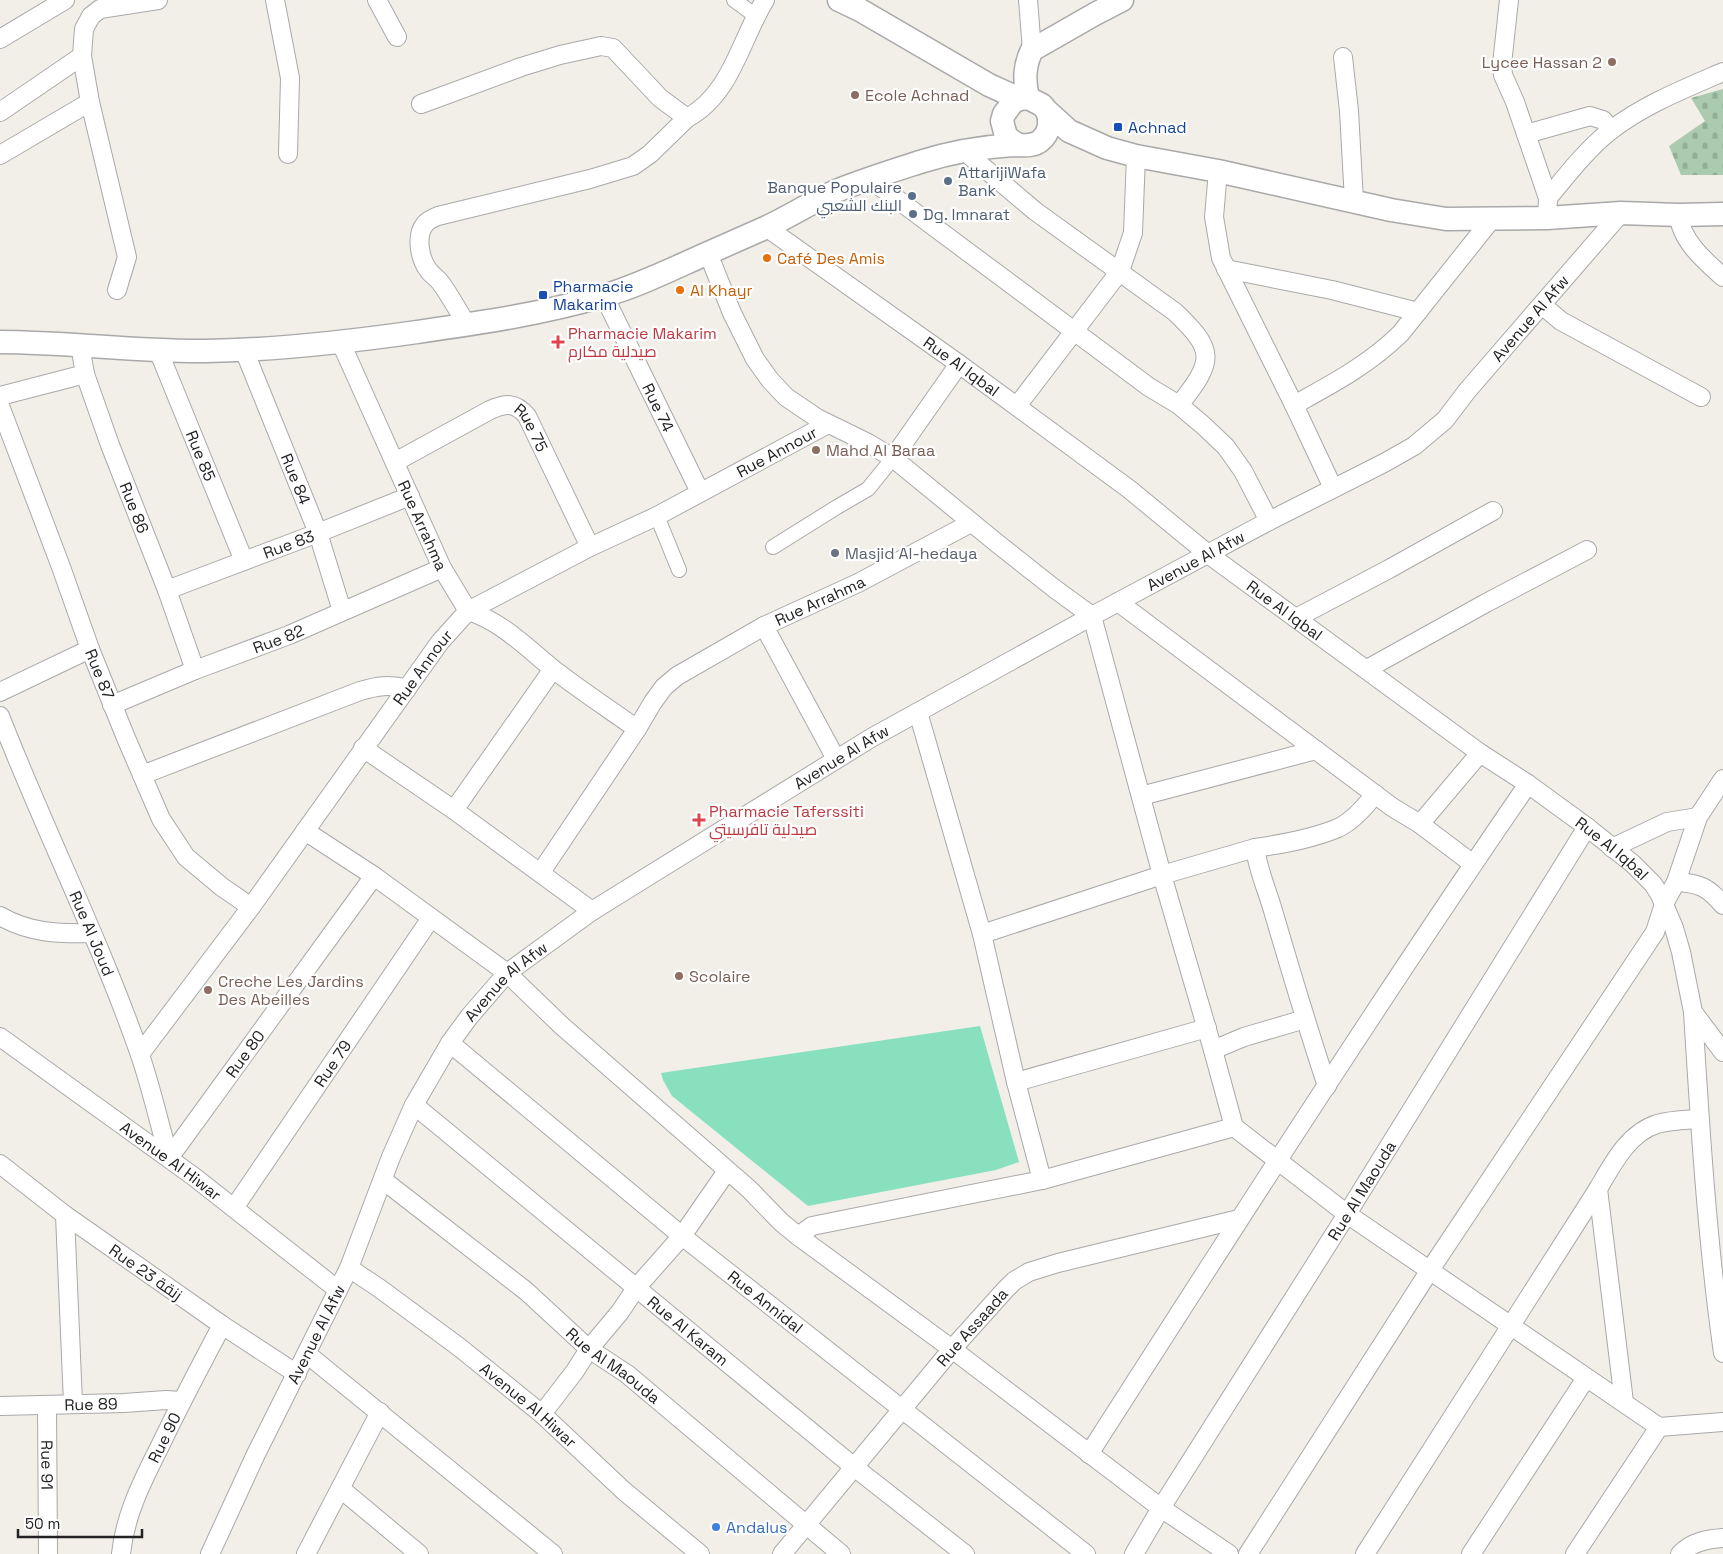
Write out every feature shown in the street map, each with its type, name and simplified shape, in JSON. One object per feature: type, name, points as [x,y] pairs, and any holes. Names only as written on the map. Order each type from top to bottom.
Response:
[{"type":"street","points":[[0,39],[65,0]]},
{"type":"street","points":[[117,290],[127,257],[90,102],[82,56],[84,29],[98,4],[158,0]]},
{"type":"street","points":[[275,0],[290,78],[288,154]]},
{"type":"street","points":[[377,0],[397,37]]},
{"type":"street","points":[[734,0],[756,16]]},
{"type":"street","points":[[467,325],[439,280],[430,273],[421,256],[420,233],[423,225],[438,216],[590,179],[633,166],[650,154],[687,118],[698,112],[721,87],[765,0]]},
{"type":"street","points":[[839,0],[860,10],[989,85],[1015,108],[1042,105],[1069,131],[1107,148],[1136,156],[1218,171],[1354,200],[1391,210],[1446,220],[1491,220],[1547,208],[1679,216],[1723,214]]},
{"type":"street","points":[[1019,145],[1006,136],[1015,108],[1025,86],[1027,61],[1032,50],[1028,0]]},
{"type":"street","points":[[1032,50],[1122,0]]},
{"type":"street","points":[[1509,0],[1502,75],[1515,102],[1526,134],[1547,208]]},
{"type":"street","points":[[421,104],[521,67],[560,55],[601,46],[613,48],[660,98],[687,118]]},
{"type":"street","points":[[0,112],[82,56]]},
{"type":"street","points":[[1343,57],[1349,112],[1354,200]]},
{"type":"street","points":[[1547,208],[1595,144],[1611,130],[1663,99],[1723,72]]},
{"type":"street","points":[[0,155],[90,102]]},
{"type":"street","points":[[988,147],[1015,108]]},
{"type":"street","points":[[0,342],[36,342],[205,352],[341,343],[502,320],[604,296],[676,268],[766,227],[836,192],[922,161],[963,150],[1034,144],[1046,134],[1049,126],[1047,111]]},
{"type":"street","points":[[1526,134],[1590,116],[1603,120],[1611,130]]},
{"type":"street","points":[[1046,134],[1069,131]]},
{"type":"street","points":[[963,150],[1035,211],[1175,312],[1192,329],[1207,355],[1205,365],[1194,386],[1180,405]]},
{"type":"street","points":[[1017,406],[1120,271],[1133,233],[1136,156]]},
{"type":"street","points":[[1218,171],[1214,217],[1216,239],[1221,258],[1333,488]]},
{"type":"street","points":[[870,179],[1149,387],[1180,405],[1226,447],[1243,471],[1269,521]]},
{"type":"street","name":"Avenue Al Afw","points":[[210,1554],[256,1454],[349,1268],[390,1158],[414,1105],[450,1043],[469,1017],[507,974],[592,910],[836,759],[1092,616],[1414,446],[1445,420],[1467,391],[1621,213]]},
{"type":"street","points":[[1679,216],[1679,223],[1686,237],[1698,252],[1723,276]]},
{"type":"street","points":[[1294,405],[1346,376],[1377,355],[1401,333],[1491,220]]},
{"type":"street","name":"Rue Al Iqbal","points":[[766,227],[1017,406],[1129,489],[1208,554],[1480,753],[1528,784],[1587,827],[1645,874],[1664,904],[1681,952],[1693,1012],[1723,1052]]},
{"type":"street","name":"Rue Annour","points":[[708,253],[732,313],[755,359],[770,380],[786,397],[817,418],[868,443],[893,458],[970,523],[1092,616]]},
{"type":"street","points":[[1226,269],[1332,290],[1418,312]]},
{"type":"street","name":"Rue 74","points":[[604,296],[700,492]]},
{"type":"street","points":[[1542,305],[1561,321],[1701,397]]},
{"type":"street","name":"Rue Arrahma","points":[[341,343],[442,568],[468,611]]},
{"type":"street","name":"Rue 86","points":[[80,345],[85,374],[113,454],[167,590],[195,670]]},
{"type":"street","name":"Rue 85","points":[[158,350],[244,561]]},
{"type":"street","name":"Rue 84","points":[[244,350],[318,533],[342,611]]},
{"type":"street","points":[[773,547],[837,506],[868,489],[893,458],[959,364]]},
{"type":"street","points":[[0,396],[85,374]]},
{"type":"street","name":"Rue 75","points":[[395,462],[490,410],[504,405],[517,406],[527,416],[590,547]]},
{"type":"street","name":"Rue 87","points":[[0,406],[61,566],[90,649],[161,819],[186,857],[222,887],[251,907]]},
{"type":"street","name":"Rue Annour","points":[[140,1054],[251,907],[440,642],[468,611],[590,547],[657,516],[828,424]]},
{"type":"street","name":"Rue 83","points":[[167,590],[410,496]]},
{"type":"street","points":[[1296,618],[1493,511]]},
{"type":"street","points":[[657,516],[679,570]]},
{"type":"street","name":"Rue Arrahma","points":[[541,872],[637,729],[649,708],[664,687],[677,676],[764,626],[867,579],[970,523]]},
{"type":"street","points":[[1367,670],[1486,603],[1588,550]]},
{"type":"street","name":"Rue 82","points":[[112,704],[195,670],[289,635],[442,568]]},
{"type":"street","points":[[1118,602],[1375,794],[1420,824],[1473,864]]},
{"type":"street","points":[[468,611],[479,614],[503,629],[553,669],[637,729]]},
{"type":"street","points":[[1092,616],[1162,875],[1234,1127],[1347,1214],[1659,1427],[1723,1422]]},
{"type":"street","points":[[764,626],[836,759]]},
{"type":"street","points":[[0,692],[90,649]]},
{"type":"street","points":[[454,810],[553,669]]},
{"type":"street","points":[[142,776],[377,685],[407,688]]},
{"type":"street","points":[[918,712],[982,934],[1016,1082],[1042,1180]]},
{"type":"street","name":"Rue Al Joud","points":[[0,716],[25,781],[92,933],[140,1054],[169,1158]]},
{"type":"street","points":[[363,748],[454,810],[592,910]]},
{"type":"street","points":[[1141,796],[1316,750]]},
{"type":"street","points":[[1420,824],[1480,753]]},
{"type":"street","points":[[1089,1454],[1277,1161],[1528,784]]},
{"type":"street","points":[[1248,1554],[1430,1270],[1649,941],[1657,926],[1664,904],[1676,882],[1698,817],[1722,785]]},
{"type":"street","points":[[982,934],[1162,875],[1254,848],[1294,841],[1338,827],[1364,808],[1375,794]]},
{"type":"street","points":[[1612,848],[1667,822],[1698,817]]},
{"type":"street","name":"Rue Al Maouda","points":[[1134,1554],[1587,827]]},
{"type":"street","points":[[305,831],[374,876],[507,974],[562,1026],[749,1189],[781,1222],[798,1236],[952,1349],[1161,1508],[1230,1554]]},
{"type":"street","points":[[1254,848],[1305,1019],[1328,1086]]},
{"type":"street","name":"Rue 80","points":[[169,1158],[374,876]]},
{"type":"street","points":[[1676,882],[1694,883],[1714,893],[1723,905]]},
{"type":"street","points":[[0,916],[33,930],[55,934],[92,933]]},
{"type":"street","name":"Rue 79","points":[[234,1208],[431,918]]},
{"type":"street","points":[[1693,1012],[1699,1119],[1710,1242],[1723,1353]]},
{"type":"street","points":[[1213,1050],[1244,1037],[1305,1019]]},
{"type":"street","points":[[1016,1082],[1206,1028]]},
{"type":"street","name":"Avenue Al Hiwar","points":[[0,1037],[169,1158],[338,1290]]},
{"type":"street","name":"Rue Annidal","points":[[450,1043],[682,1236],[1086,1554]]},
{"type":"street","name":"Rue Al Karam","points":[[414,1105],[854,1467],[965,1554]]},
{"type":"street","points":[[1365,1554],[1619,1156],[1638,1135],[1656,1125],[1699,1119]]},
{"type":"street","points":[[798,1236],[812,1226],[1042,1180],[1234,1127]]},
{"type":"street","name":"Rue 23 زنقة","points":[[0,1164],[65,1214],[222,1325],[297,1374]]},
{"type":"street","points":[[542,1414],[575,1371],[589,1348],[620,1312],[636,1288],[682,1236],[727,1171]]},
{"type":"street","name":"Rue Al Maouda","points":[[383,1180],[526,1292],[589,1348],[628,1374],[841,1554]]},
{"type":"street","points":[[1598,1190],[1624,1402]]},
{"type":"street","points":[[65,1214],[73,1403]]},
{"type":"street","name":"Rue Assaada","points":[[782,1554],[952,1349],[1014,1281],[1029,1272],[1058,1263],[1239,1219]]},
{"type":"street","name":"Avenue Al Hiwar","points":[[349,1268],[459,1347],[542,1414],[624,1491],[700,1554]]},
{"type":"street","name":"Rue 90","points":[[121,1554],[126,1523],[135,1496],[222,1325]]},
{"type":"street","points":[[307,1354],[553,1554]]},
{"type":"street","points":[[1471,1554],[1586,1378]]},
{"type":"street","name":"Rue 89","points":[[0,1406],[182,1401]]},
{"type":"street","name":"Rue 91","points":[[46,1405],[48,1554]]},
{"type":"street","points":[[306,1554],[380,1412]]},
{"type":"street","points":[[1575,1554],[1659,1427]]},
{"type":"street","points":[[340,1490],[419,1554]]},
{"type":"street","points":[[1680,1554],[1700,1541],[1723,1538]]},
{"type":"green space","points":[[1723,89],[1723,175],[1681,175],[1669,146],[1705,121],[1691,98]]},
{"type":"green space","points":[[980,1026],[1019,1162],[996,1170],[808,1206],[672,1096],[661,1073]]},
{"type":"place","name":"Lycee Hassan 2","points":[[1612,62]]},
{"type":"place","name":"Ecole Achnad","points":[[855,95]]},
{"type":"place","name":"Achnad","points":[[1118,127]]},
{"type":"place","name":"AttarijiWafa Bank","points":[[948,181]]},
{"type":"place","name":"Banque Populaire البنك الشعبي","points":[[912,196]]},
{"type":"place","name":"Dg. lmnarat","points":[[913,214]]},
{"type":"place","name":"Café Des Amis","points":[[767,258]]},
{"type":"place","name":"Al Khayr","points":[[680,290]]},
{"type":"place","name":"Pharmacie Makarim","points":[[543,295]]},
{"type":"place","name":"Pharmacie Makarim صيدلية مكارم","points":[[558,342]]},
{"type":"place","name":"Mahd Al Baraa","points":[[816,450]]},
{"type":"place","name":"Masjid Al-hedaya","points":[[835,553]]},
{"type":"place","name":"Pharmacie Taferssiti صيدلية تافرسيتي","points":[[699,820]]},
{"type":"place","name":"Scolaire","points":[[679,976]]},
{"type":"place","name":"Creche Les Jardins Des Abeilles","points":[[208,990]]},
{"type":"place","name":"Andalus","points":[[716,1527]]}]
